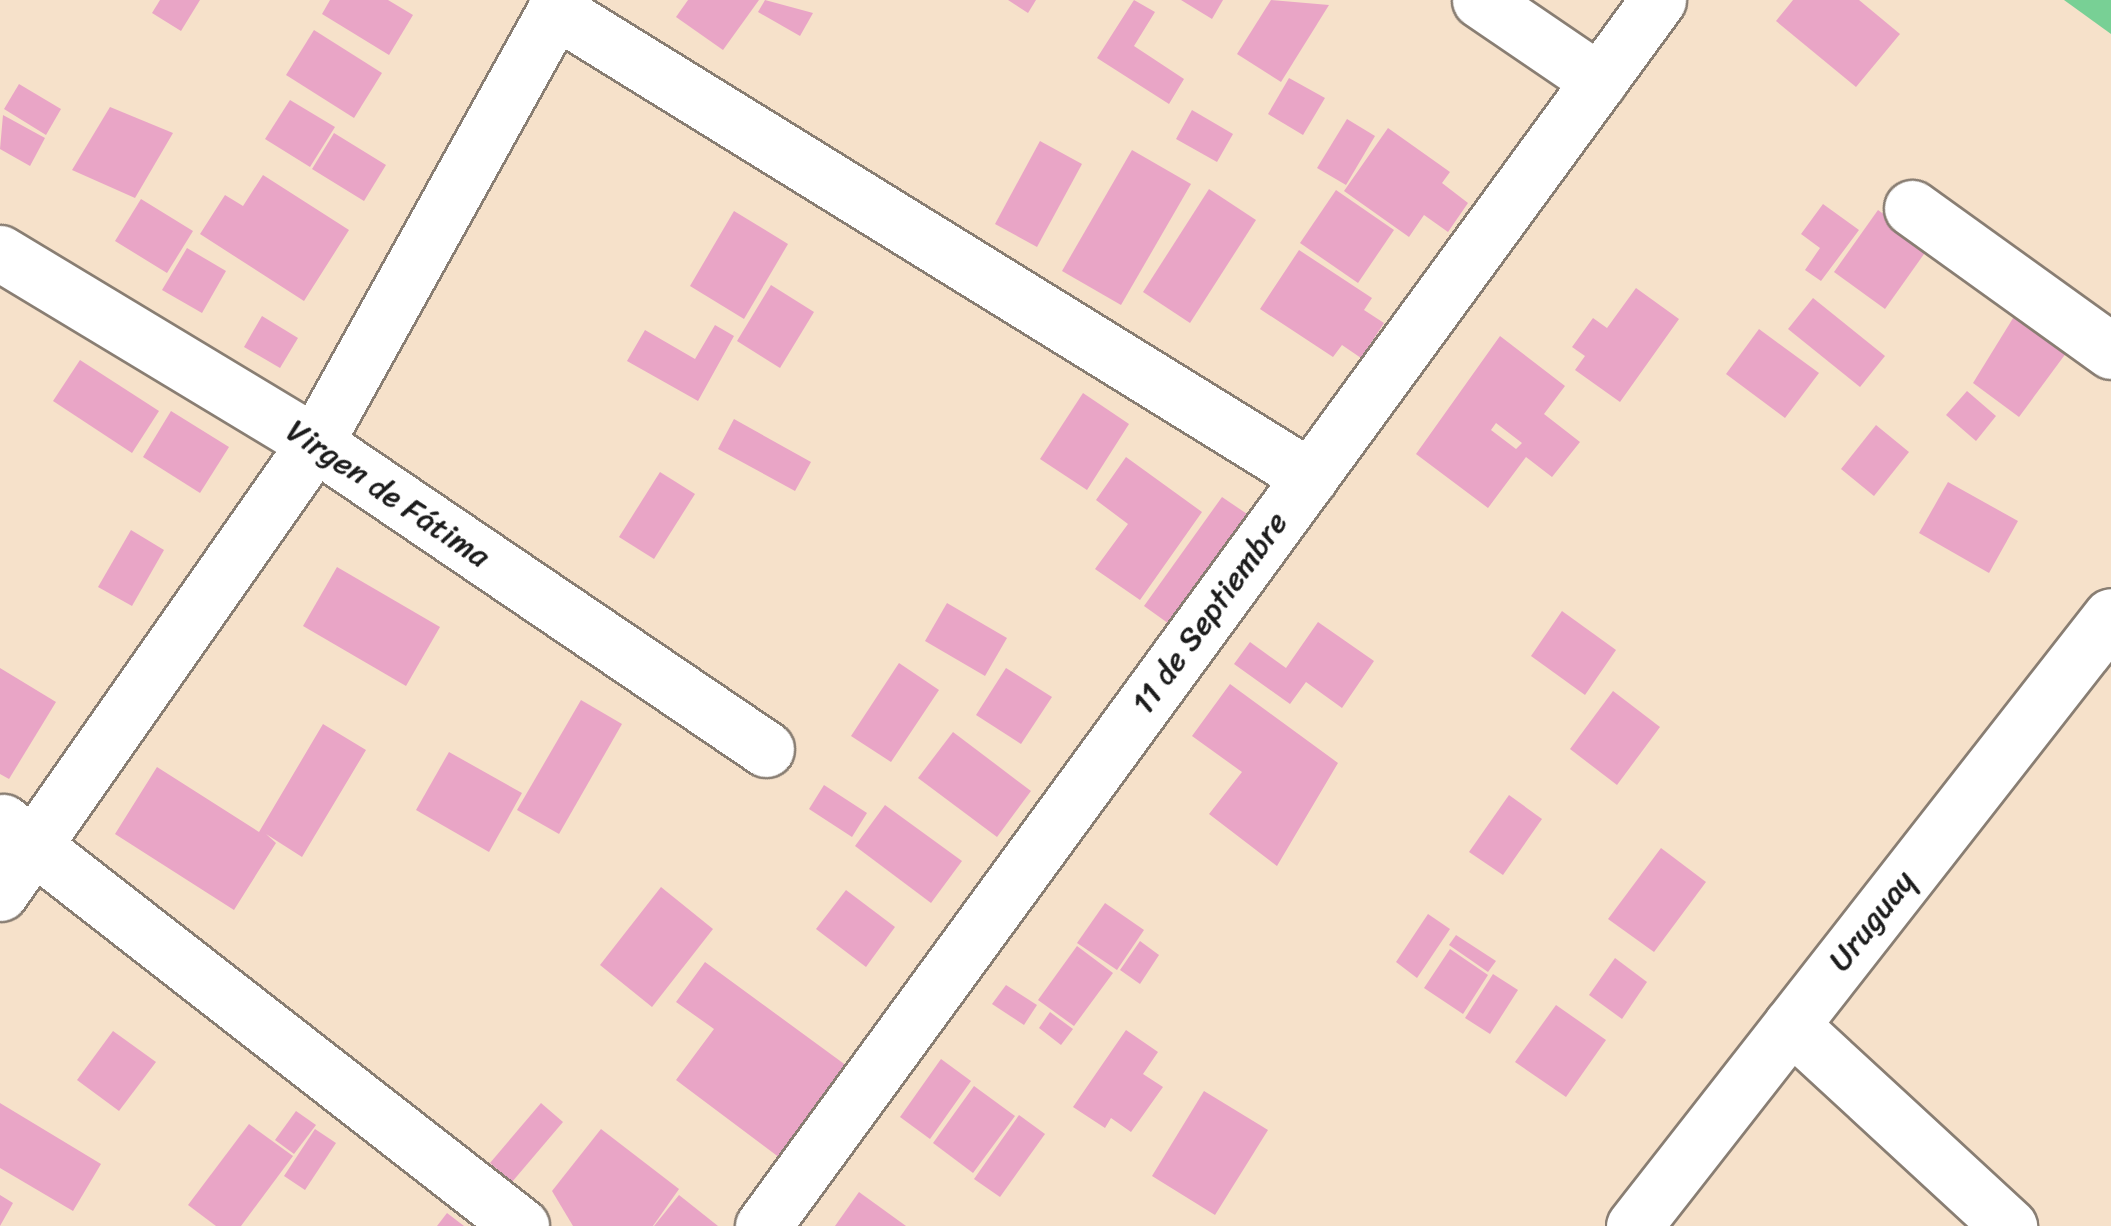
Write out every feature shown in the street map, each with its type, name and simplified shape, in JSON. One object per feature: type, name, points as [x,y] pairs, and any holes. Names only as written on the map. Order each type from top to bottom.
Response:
[{"type":"street","points":[[1480,0],[1599,82]]},
{"type":"street","name":"11 de Septiembre","points":[[763,1226],[1658,0]]},
{"type":"street","points":[[0,893],[16,830],[315,443],[558,5],[1310,477]]},
{"type":"street","points":[[1912,208],[2111,351]]},
{"type":"street","name":"Virgen de Fátima","points":[[0,254],[315,443],[766,749]]},
{"type":"street","name":"Uruguay","points":[[1634,1226],[2110,619]]},
{"type":"street","points":[[16,830],[521,1226]]},
{"type":"street","points":[[1791,1025],[2009,1226]]},
{"type":"green space","points":[[2064,0],[2111,0],[2111,34]]},
{"type":"building","points":[[160,0],[200,0],[181,31],[152,13]]},
{"type":"building","points":[[330,0],[388,0],[413,15],[389,55],[322,14]]},
{"type":"building","points":[[688,0],[759,0],[723,50],[676,17]]},
{"type":"building","points":[[765,0],[813,13],[800,36],[758,12]]},
{"type":"building","points":[[1008,0],[1036,0],[1028,13]]},
{"type":"building","points":[[1134,0],[1155,12],[1134,46],[1184,79],[1169,104],[1097,58]]},
{"type":"building","points":[[1181,0],[1223,0],[1212,19]]},
{"type":"building","points":[[1271,0],[1329,5],[1281,82],[1237,54]]},
{"type":"building","points":[[1793,0],[1859,0],[1900,34],[1856,87],[1776,21]]},
{"type":"building","points":[[314,30],[382,73],[354,118],[286,75]]},
{"type":"building","points":[[1289,78],[1325,98],[1303,135],[1268,114]]},
{"type":"building","points":[[19,84],[61,109],[46,135],[4,109]]},
{"type":"building","points":[[290,100],[335,127],[310,167],[265,139]]},
{"type":"building","points":[[110,107],[173,133],[135,198],[72,170]]},
{"type":"building","points":[[1192,110],[1233,134],[1217,162],[1176,139]]},
{"type":"building","points":[[3,115],[45,138],[30,166],[0,149]]},
{"type":"building","points":[[1347,119],[1375,136],[1346,185],[1317,168]]},
{"type":"building","points":[[1388,128],[1450,172],[1442,183],[1468,203],[1448,232],[1424,215],[1409,237],[1344,191]]},
{"type":"building","points":[[334,133],[386,165],[364,201],[312,169]]},
{"type":"building","points":[[1040,141],[1082,164],[1037,247],[995,224]]},
{"type":"building","points":[[1132,150],[1191,184],[1121,305],[1062,271]]},
{"type":"building","points":[[263,175],[349,230],[304,301],[200,234],[225,195],[243,206]]},
{"type":"building","points":[[1209,189],[1256,220],[1190,323],[1143,292]]},
{"type":"building","points":[[1336,190],[1394,230],[1358,283],[1300,243]]},
{"type":"building","points":[[141,199],[193,231],[167,273],[115,241]]},
{"type":"building","points":[[1823,204],[1859,230],[1821,281],[1805,270],[1820,248],[1801,234]]},
{"type":"building","points":[[1878,210],[1929,247],[1885,309],[1834,272]]},
{"type":"building","points":[[734,211],[788,244],[744,319],[690,286]]},
{"type":"building","points":[[187,248],[226,271],[202,313],[162,290]]},
{"type":"building","points":[[1299,250],[1372,298],[1364,310],[1384,323],[1361,358],[1342,345],[1333,357],[1260,309]]},
{"type":"building","points":[[771,285],[814,312],[780,368],[737,341]]},
{"type":"building","points":[[1636,288],[1679,319],[1620,402],[1575,370],[1585,356],[1572,347],[1593,318],[1607,328]]},
{"type":"building","points":[[1813,298],[1885,356],[1860,387],[1788,329]]},
{"type":"building","points":[[2023,302],[2075,341],[2019,417],[1973,383]]},
{"type":"building","points":[[262,316],[298,338],[280,368],[244,347]]},
{"type":"building","points":[[715,325],[734,336],[698,401],[627,361],[645,330],[695,359]]},
{"type":"building","points":[[1759,329],[1819,373],[1785,418],[1726,374]]},
{"type":"building","points":[[1500,336],[1565,386],[1544,414],[1580,442],[1552,477],[1526,457],[1488,508],[1416,454]],"holes":[[[1496,423],[1522,443],[1516,449],[1491,430]]]},
{"type":"building","points":[[80,360],[159,411],[132,453],[53,401]]},
{"type":"building","points":[[1967,391],[1996,416],[1976,441],[1946,415]]},
{"type":"building","points":[[1083,393],[1129,424],[1087,490],[1040,459]]},
{"type":"building","points":[[171,411],[229,447],[200,493],[143,457]]},
{"type":"building","points":[[734,419],[811,462],[795,491],[718,449]]},
{"type":"building","points":[[1876,425],[1909,452],[1874,496],[1841,469]]},
{"type":"building","points":[[1126,457],[1202,512],[1140,600],[1095,569],[1128,524],[1096,500]]},
{"type":"building","points":[[660,472],[695,494],[654,559],[619,537]]},
{"type":"building","points":[[1948,482],[2018,521],[1989,573],[1919,533]]},
{"type":"building","points":[[1222,497],[1250,516],[1172,626],[1144,606]]},
{"type":"building","points":[[131,530],[164,550],[132,606],[98,587]]},
{"type":"building","points":[[337,567],[440,627],[406,686],[303,626]]},
{"type":"building","points":[[947,603],[1007,638],[985,676],[925,641]]},
{"type":"building","points":[[1562,611],[1616,650],[1585,695],[1531,656]]},
{"type":"building","points":[[1318,622],[1374,661],[1342,708],[1306,682],[1290,704],[1234,664],[1250,642],[1286,668]]},
{"type":"building","points":[[899,663],[939,690],[891,762],[851,736]]},
{"type":"building","points":[[0,668],[56,702],[9,779],[0,774]]},
{"type":"building","points":[[1006,668],[1052,697],[1021,744],[976,715]]},
{"type":"building","points":[[1230,684],[1338,763],[1277,866],[1209,814],[1242,772],[1192,736]]},
{"type":"building","points":[[1613,691],[1660,727],[1617,785],[1570,749]]},
{"type":"building","points":[[581,700],[622,724],[559,834],[517,810]]},
{"type":"building","points":[[323,724],[366,750],[302,857],[266,834],[276,843],[234,910],[115,834],[157,767],[259,832]]},
{"type":"building","points":[[953,732],[1031,791],[997,837],[918,778]]},
{"type":"building","points":[[449,752],[522,793],[489,852],[416,810]]},
{"type":"building","points":[[824,785],[867,813],[852,837],[809,809]]},
{"type":"building","points":[[1509,795],[1542,819],[1503,875],[1469,852]]},
{"type":"building","points":[[885,805],[962,861],[931,903],[855,846]]},
{"type":"building","points":[[1661,848],[1706,882],[1654,952],[1608,919]]},
{"type":"building","points":[[661,887],[713,929],[652,1007],[600,965]]},
{"type":"building","points":[[846,890],[895,927],[866,967],[816,929]]},
{"type":"building","points":[[1105,903],[1144,930],[1117,970],[1077,943]]},
{"type":"building","points":[[1428,914],[1450,929],[1417,978],[1396,962]]},
{"type":"building","points":[[1456,935],[1496,961],[1488,972],[1449,945]]},
{"type":"building","points":[[1140,941],[1159,955],[1140,984],[1120,970]]},
{"type":"building","points":[[1077,946],[1113,973],[1074,1026],[1038,1000]]},
{"type":"building","points":[[1450,949],[1488,975],[1463,1014],[1424,988]]},
{"type":"building","points":[[1615,958],[1647,982],[1622,1019],[1589,995]]},
{"type":"building","points":[[705,962],[847,1066],[780,1158],[676,1080],[714,1029],[676,1002]]},
{"type":"building","points":[[1493,974],[1518,990],[1490,1034],[1465,1018]]},
{"type":"building","points":[[1006,985],[1037,1005],[1024,1025],[992,1004]]},
{"type":"building","points":[[1556,1005],[1606,1040],[1566,1097],[1515,1062]]},
{"type":"building","points":[[1050,1012],[1073,1029],[1061,1045],[1039,1028]]},
{"type":"building","points":[[1126,1030],[1158,1052],[1143,1074],[1163,1087],[1131,1132],[1111,1118],[1105,1128],[1073,1107]]},
{"type":"building","points":[[113,1031],[156,1062],[119,1111],[77,1080]]},
{"type":"building","points":[[941,1059],[971,1081],[930,1139],[900,1117]]},
{"type":"building","points":[[974,1086],[1015,1116],[973,1173],[933,1143]]},
{"type":"building","points":[[1204,1091],[1268,1130],[1215,1215],[1152,1176]]},
{"type":"building","points":[[0,1103],[101,1164],[73,1211],[0,1168]]},
{"type":"building","points":[[541,1103],[563,1122],[512,1182],[490,1163]]},
{"type":"building","points":[[296,1111],[316,1125],[294,1154],[275,1140]]},
{"type":"building","points":[[1019,1115],[1045,1134],[1000,1197],[974,1179]]},
{"type":"building","points":[[249,1124],[293,1156],[241,1226],[216,1226],[188,1205]]},
{"type":"building","points":[[315,1129],[336,1143],[305,1190],[284,1176]]},
{"type":"building","points":[[601,1129],[679,1189],[653,1226],[573,1226],[552,1191]]},
{"type":"building","points":[[859,1192],[906,1226],[835,1226]]},
{"type":"building","points":[[0,1195],[13,1203],[0,1226]]},
{"type":"building","points":[[679,1195],[718,1226],[654,1226]]},
{"type":"building","points":[[447,1213],[464,1226],[437,1226]]}]
